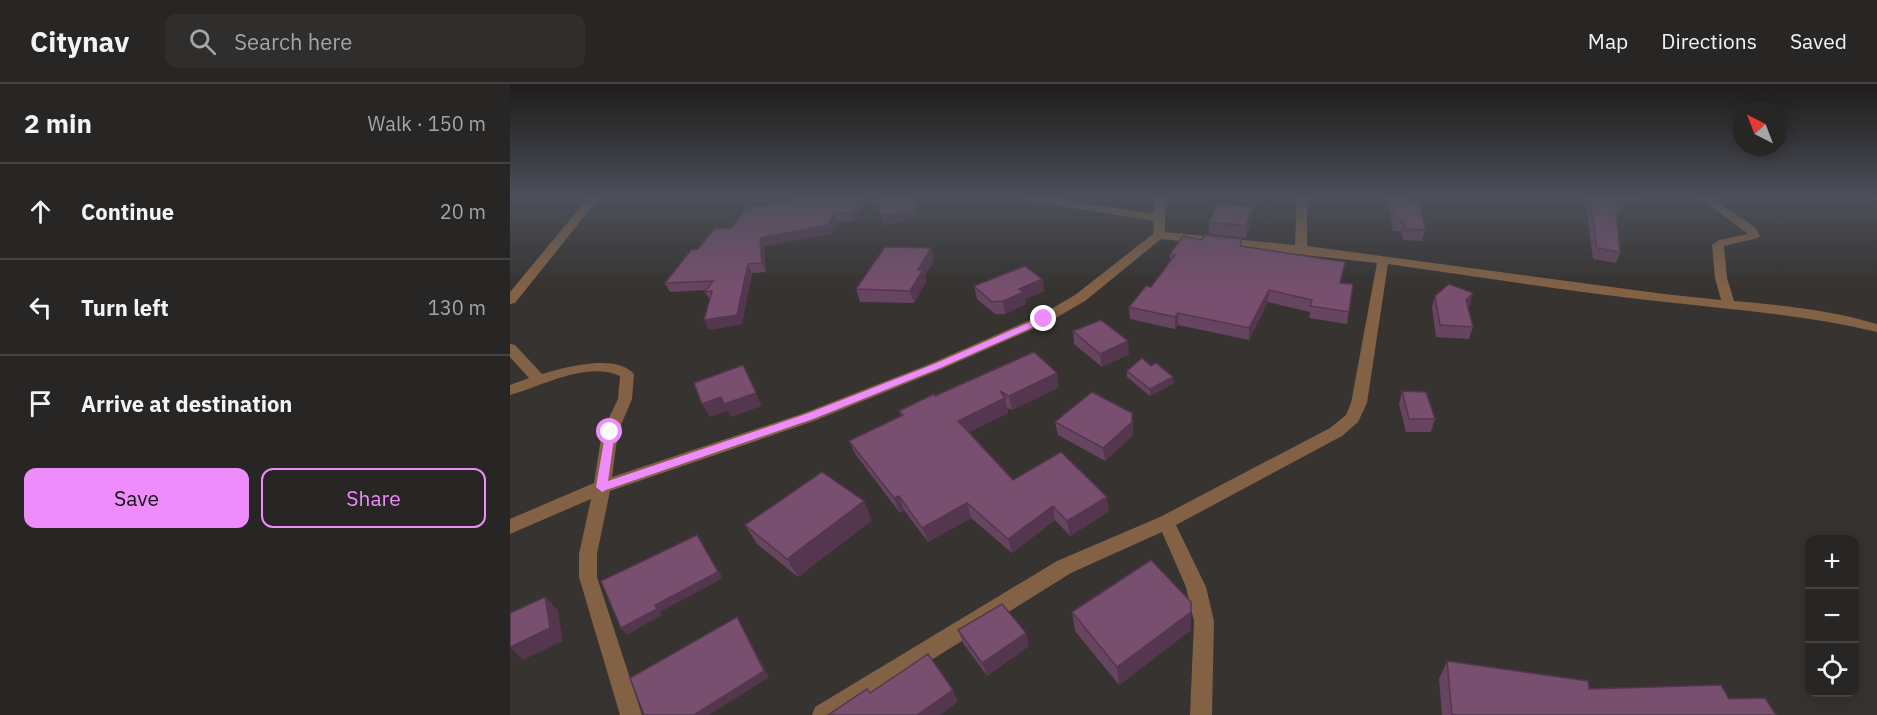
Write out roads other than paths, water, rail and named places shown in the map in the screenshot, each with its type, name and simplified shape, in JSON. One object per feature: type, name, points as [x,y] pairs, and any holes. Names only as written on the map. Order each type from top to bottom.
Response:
[{"type":"street","points":[[510,300],[570,227]]},
{"type":"street","points":[[1159,227],[1159,234]]},
{"type":"street","points":[[1301,227],[1301,249]]},
{"type":"street","points":[[1729,304],[1721,278],[1718,245],[1754,236],[1748,227]]},
{"type":"street","points":[[510,527],[602,487],[809,417],[937,366],[1044,319],[1080,298],[1159,234],[1301,249],[1664,298],[1781,309],[1857,322],[1877,328]]},
{"type":"street","points":[[823,715],[1064,567],[1166,522],[1336,432],[1353,418],[1359,403],[1383,260]]},
{"type":"street","points":[[510,348],[539,380]]},
{"type":"street","points":[[510,390],[539,380],[592,368],[618,367],[627,374],[624,399],[610,432],[602,487],[588,554],[588,577],[631,715]]},
{"type":"street","points":[[1166,522],[1197,587],[1204,621],[1201,715]]}]
